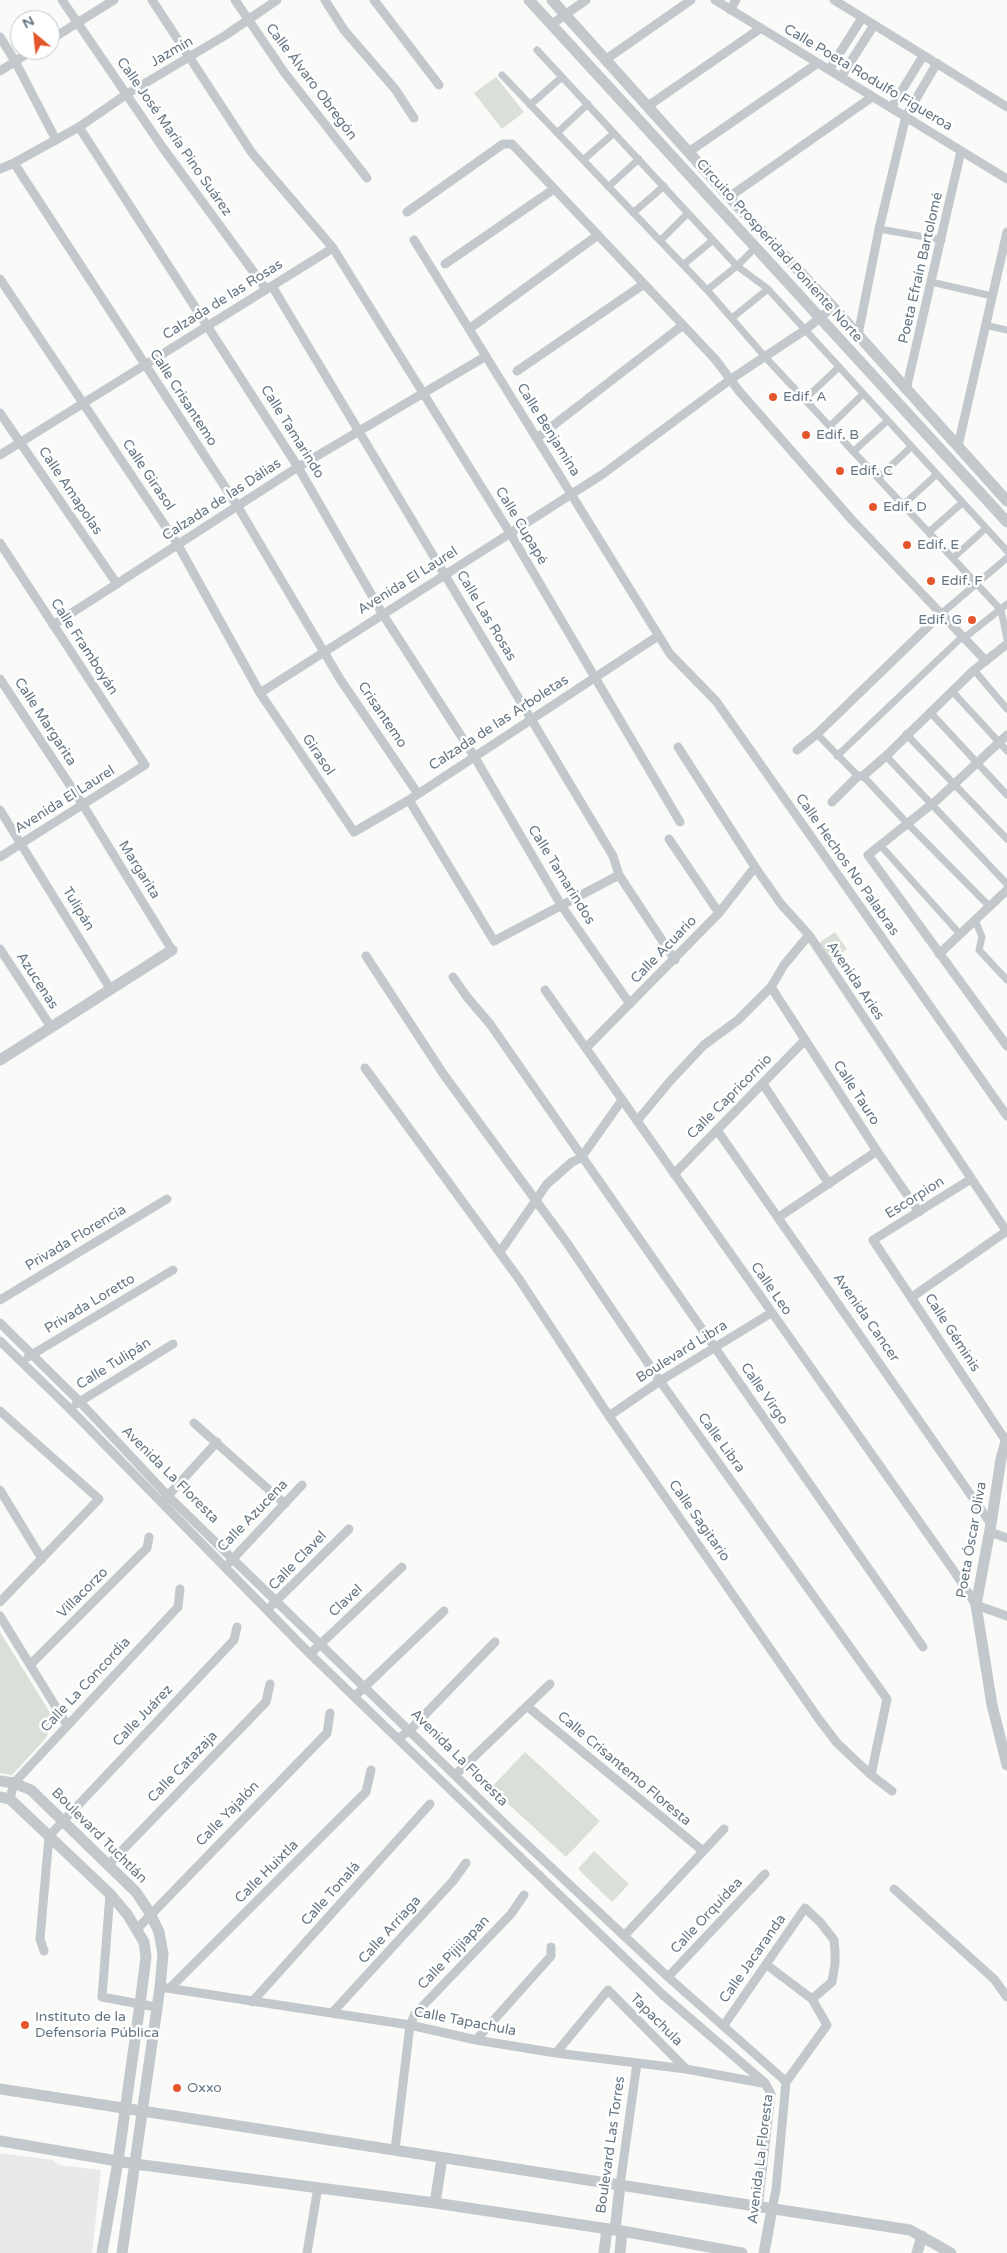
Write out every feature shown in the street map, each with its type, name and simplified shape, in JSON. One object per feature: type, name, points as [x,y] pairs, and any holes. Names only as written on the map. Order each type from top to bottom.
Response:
[{"type":"street","name":"Calle José María Pino Suárez","points":[[62,0],[76,24],[126,94],[269,288]]},
{"type":"street","points":[[60,34],[114,0]]},
{"type":"street","name":"Calle Cupapé","points":[[152,0],[252,153],[332,248],[510,533],[680,822]]},
{"type":"street","name":"Calle Álvaro Obregón","points":[[235,0],[247,20],[296,88],[367,178]]},
{"type":"street","name":"Jazmín","points":[[0,169],[79,127],[126,94],[190,57],[277,0]]},
{"type":"street","points":[[325,0],[344,30],[395,89],[414,118]]},
{"type":"street","points":[[374,0],[439,85]]},
{"type":"street","name":"Circuito Prosperidad Poniente Norte","points":[[529,0],[1007,522]]},
{"type":"street","name":"Circuito Prosperidad Poniente Norte","points":[[552,0],[690,151],[729,197],[833,307],[1007,501]]},
{"type":"street","points":[[552,24],[586,0]]},
{"type":"street","points":[[605,60],[691,0]]},
{"type":"street","name":"Calle Poeta Rodulfo Figueroa","points":[[715,0],[1007,179]]},
{"type":"street","points":[[730,10],[736,0]]},
{"type":"street","points":[[834,0],[1007,107]]},
{"type":"street","points":[[829,70],[862,18]]},
{"type":"street","points":[[841,77],[874,25]]},
{"type":"street","points":[[648,106],[760,28]]},
{"type":"street","points":[[0,37],[15,61],[56,140]]},
{"type":"street","points":[[537,50],[738,266],[768,289],[1007,551]]},
{"type":"street","points":[[891,108],[923,56]]},
{"type":"street","points":[[0,70],[15,61]]},
{"type":"street","points":[[858,335],[879,229],[906,116],[937,63]]},
{"type":"street","points":[[690,151],[818,64]]},
{"type":"street","points":[[502,75],[707,290],[766,358],[1001,610],[1007,639]]},
{"type":"street","points":[[530,105],[562,77]]},
{"type":"street","points":[[729,197],[872,97]]},
{"type":"street","points":[[557,133],[588,104]]},
{"type":"street","name":"Calle Tamarindo","points":[[79,127],[298,468],[382,613],[474,756]]},
{"type":"street","points":[[583,160],[614,133]]},
{"type":"street","points":[[407,212],[503,144],[512,144],[683,325],[852,520],[986,660]]},
{"type":"street","name":"Poeta Efraín Bartolomé","points":[[906,390],[961,151]]},
{"type":"street","points":[[608,187],[639,158]]},
{"type":"street","name":"Calle Crisantemo","points":[[14,163],[238,507],[324,651]]},
{"type":"street","points":[[633,213],[664,186]]},
{"type":"street","points":[[445,264],[554,189]]},
{"type":"street","points":[[660,241],[688,213]]},
{"type":"street","points":[[879,229],[942,240]]},
{"type":"street","points":[[958,446],[1007,232]]},
{"type":"street","points":[[468,329],[598,235]]},
{"type":"street","name":"Calle Benjamina","points":[[414,240],[658,636]]},
{"type":"street","points":[[683,265],[713,240]]},
{"type":"street","points":[[707,290],[738,266],[756,247]]},
{"type":"street","name":"Calzada de las Rosas","points":[[0,455],[332,248]]},
{"type":"street","name":"Calle Girasol","points":[[0,279],[178,545],[260,693]]},
{"type":"street","points":[[931,282],[992,296]]},
{"type":"street","points":[[516,371],[644,284]]},
{"type":"street","name":"Calle Las Rosas","points":[[269,288],[360,432],[446,575],[613,856],[619,875],[675,960]]},
{"type":"street","points":[[732,318],[768,289]]},
{"type":"street","name":"Avenida El Laurel","points":[[260,693],[382,613],[446,575],[572,494],[731,379],[766,358],[833,307]]},
{"type":"street","points":[[537,438],[683,325]]},
{"type":"street","points":[[985,326],[1007,330]]},
{"type":"street","name":"Calzada de las Dálias","points":[[53,625],[298,468],[486,356]]},
{"type":"street","points":[[805,399],[839,367]]},
{"type":"street","points":[[830,426],[863,394]]},
{"type":"street","name":"Calle Amapolas","points":[[0,413],[117,584]]},
{"type":"street","points":[[854,451],[887,421]]},
{"type":"street","points":[[878,478],[911,447]]},
{"type":"street","points":[[904,505],[936,475]]},
{"type":"street","points":[[929,532],[962,503]]},
{"type":"street","points":[[953,558],[985,528]]},
{"type":"street","name":"Calle Framboyán","points":[[0,543],[145,765]]},
{"type":"street","points":[[796,750],[817,734],[942,613],[1007,558]]},
{"type":"street","points":[[837,756],[964,637],[1007,604]]},
{"type":"street","name":"Calzada de las Arboletas","points":[[354,832],[409,800],[658,636]]},
{"type":"street","name":"Calle Hechos No Palabras","points":[[658,636],[670,654],[716,701],[1007,1116]]},
{"type":"street","points":[[832,802],[886,756],[906,734],[974,670],[1007,644]]},
{"type":"street","name":"Crisantemo","points":[[324,651],[340,679],[418,794]]},
{"type":"street","points":[[974,670],[1007,709]]},
{"type":"street","name":"Calle Margarita","points":[[0,679],[83,805]]},
{"type":"street","points":[[952,691],[1007,751]]},
{"type":"street","name":"Girasol","points":[[260,693],[354,832]]},
{"type":"street","points":[[930,712],[1007,795]]},
{"type":"street","points":[[817,734],[837,756],[861,776],[990,906]]},
{"type":"street","points":[[906,734],[1007,839]]},
{"type":"street","points":[[1007,735],[931,804],[868,855],[1007,1045]]},
{"type":"street","name":"Avenida Aries","points":[[678,747],[755,867],[781,904],[808,935],[1007,1232]]},
{"type":"street","name":"Calle Tamarindos","points":[[474,756],[561,905],[630,1004]]},
{"type":"street","points":[[886,756],[1007,884]]},
{"type":"street","name":"Avenida El Laurel","points":[[0,857],[145,765]]},
{"type":"street","points":[[409,800],[494,941],[619,875]]},
{"type":"street","name":"Margarita","points":[[83,805],[172,950]]},
{"type":"street","points":[[0,810],[21,844]]},
{"type":"street","points":[[669,839],[719,913]]},
{"type":"street","name":"Tulipán","points":[[21,844],[110,990]]},
{"type":"street","points":[[881,846],[959,933]]},
{"type":"street","name":"Calle Acuario","points":[[586,1048],[675,960],[719,913],[755,867]]},
{"type":"street","points":[[939,954],[959,933],[976,922],[1007,890]]},
{"type":"street","points":[[976,922],[982,937],[979,950],[1007,980]]},
{"type":"street","points":[[637,1121],[671,1080],[704,1045],[738,1020],[771,987],[784,965],[808,935]]},
{"type":"street","name":"Azucenas","points":[[0,949],[51,1027]]},
{"type":"street","points":[[0,1060],[172,950]]},
{"type":"street","name":"Calle Libra","points":[[366,956],[444,1075],[537,1201],[660,1381],[887,1699],[871,1775]]},
{"type":"street","name":"Calle Virgo","points":[[453,977],[467,998],[490,1024],[581,1158],[923,1647]]},
{"type":"street","name":"Calle Tauro","points":[[771,987],[877,1151],[919,1212]]},
{"type":"street","name":"Calle Leo","points":[[545,990],[976,1605]]},
{"type":"street","name":"Calle Capricornio","points":[[674,1174],[805,1040]]},
{"type":"street","name":"Calle Sagitario","points":[[365,1068],[500,1252],[609,1416],[818,1718],[837,1743],[871,1775],[892,1790]]},
{"type":"street","points":[[764,1084],[829,1184]]},
{"type":"street","points":[[500,1252],[547,1184],[581,1158],[622,1100]]},
{"type":"street","name":"Avenida Cancer","points":[[717,1130],[779,1216],[991,1528]]},
{"type":"street","points":[[779,1216],[877,1151]]},
{"type":"street","name":"Escorpion","points":[[873,1240],[970,1179]]},
{"type":"street","name":"Privada Florencia","points":[[0,1300],[167,1199]]},
{"type":"street","points":[[912,1296],[1007,1232]]},
{"type":"street","name":"Calle Géminis","points":[[873,1240],[1007,1440]]},
{"type":"street","name":"Privada Loretto","points":[[22,1361],[172,1270]]},
{"type":"street","name":"Boulevard Libra","points":[[609,1416],[660,1381],[771,1313]]},
{"type":"street","name":"Avenida La Floresta","points":[[0,1323],[80,1402],[223,1566],[310,1654],[662,1995],[765,2084],[771,2094],[758,2206]]},
{"type":"street","name":"Avenida La Floresta","points":[[0,1340],[110,1451],[234,1559],[506,1825],[668,1977],[786,2082],[772,2208],[764,2253]]},
{"type":"street","name":"Calle Tulipán","points":[[69,1408],[173,1344]]},
{"type":"street","points":[[0,1411],[99,1500],[0,1602]]},
{"type":"street","points":[[194,1422],[285,1504]]},
{"type":"street","name":"Poeta Óscar Oliva","points":[[1007,1440],[976,1605],[992,1705],[1007,1765]]},
{"type":"street","points":[[164,1500],[217,1442]]},
{"type":"street","points":[[110,1451],[118,1445]]},
{"type":"street","name":"Calle Azucena","points":[[223,1566],[234,1559],[302,1485]]},
{"type":"street","points":[[0,1490],[42,1559]]},
{"type":"street","points":[[991,1528],[1007,1538]]},
{"type":"street","name":"Calle Clavel","points":[[266,1609],[277,1602],[349,1529]]},
{"type":"street","name":"Villacorzo","points":[[30,1665],[147,1548],[149,1537]]},
{"type":"street","name":"Clavel","points":[[310,1654],[402,1567]]},
{"type":"street","name":"Calle La Concordia","points":[[5,1798],[14,1783],[67,1724],[178,1607],[180,1589]]},
{"type":"street","points":[[976,1605],[1007,1616]]},
{"type":"street","points":[[354,1697],[444,1611]]},
{"type":"street","points":[[0,1616],[67,1724]]},
{"type":"street","name":"Calle Juárez","points":[[49,1836],[234,1640],[237,1627]]},
{"type":"street","points":[[398,1739],[410,1730],[495,1642]]},
{"type":"street","name":"Calle Catazaja","points":[[108,1865],[266,1702],[270,1684]]},
{"type":"street","points":[[455,1775],[550,1684]]},
{"type":"street","name":"Calle Crisantemo Floresta","points":[[528,1707],[702,1852]]},
{"type":"street","name":"Calle Yajalón","points":[[137,1929],[150,1913],[327,1733],[330,1713]]},
{"type":"street","name":"Calle Huixtla","points":[[165,1987],[366,1792],[371,1770]]},
{"type":"street","name":"Boulevard Tuchtlán","points":[[0,1780],[31,1790],[64,1821],[136,1892],[150,1913],[159,1932],[163,1954],[165,1987],[156,2007],[142,2111]]},
{"type":"street","points":[[5,1798],[49,1836],[110,1894],[127,1914],[144,1942],[146,1957],[140,2004],[118,2161],[102,2253]]},
{"type":"street","name":"Calle Tonalá","points":[[252,2002],[430,1804]]},
{"type":"street","points":[[624,1936],[724,1829]]},
{"type":"street","points":[[44,1950],[40,1939],[49,1836]]},
{"type":"street","name":"Calle Arriaga","points":[[332,2013],[453,1881],[466,1863]]},
{"type":"street","name":"Calle Orquídea","points":[[668,1977],[765,1874]]},
{"type":"street","points":[[894,1888],[994,1979],[1007,1997]]},
{"type":"street","points":[[110,1894],[102,1998],[156,2007]]},
{"type":"street","name":"Calle Pijijiapan","points":[[395,2150],[410,2025],[415,2014],[511,1914],[524,1895]]},
{"type":"street","name":"Calle Jacaranda","points":[[724,2025],[805,1908],[820,1922],[834,1940],[835,1951],[832,1982],[812,1999]]},
{"type":"street","points":[[476,2040],[551,1956],[551,1947]]},
{"type":"street","points":[[767,1965],[812,1999],[827,2025],[786,2082]]},
{"type":"street","name":"Calle Tapachula","points":[[165,1987],[410,2025],[476,2040],[556,2053],[686,2069],[765,2084]]},
{"type":"street","name":"Tapachula","points":[[556,2053],[608,1990],[686,2069]]},
{"type":"street","name":"Boulevard Las Torres","points":[[620,2253],[615,2230],[637,2063]]},
{"type":"street","points":[[0,2089],[910,2230],[951,2253]]},
{"type":"street","points":[[122,2253],[142,2111]]},
{"type":"street","points":[[768,2122],[782,2123]]},
{"type":"street","points":[[0,2141],[135,2164],[318,2186],[615,2230],[742,2253]]},
{"type":"street","points":[[435,2203],[442,2158]]},
{"type":"street","points":[[307,2253],[318,2186]]},
{"type":"street","name":"Boulevard Las Torres","points":[[604,2253],[615,2230]]},
{"type":"street","points":[[917,2253],[922,2236]]},
{"type":"shaded area","points":[[496,77],[524,112],[502,129],[474,93]]},
{"type":"shaded area","points":[[835,932],[847,949],[831,961],[819,943]]},
{"type":"shaded area","points":[[0,1632],[54,1719],[46,1738],[12,1775],[0,1773]]},
{"type":"shaded area","points":[[525,1752],[600,1821],[566,1857],[491,1788]]},
{"type":"shaded area","points":[[594,1851],[629,1884],[612,1902],[578,1869]]},
{"type":"shaded area","points":[[0,2153],[52,2160],[58,2165],[101,2170],[92,2253],[0,2253]]},
{"type":"place","name":"Edif. A","points":[[773,397]]},
{"type":"place","name":"Edif. B","points":[[806,435]]},
{"type":"place","name":"Edif. C","points":[[840,471]]},
{"type":"place","name":"Edif. D","points":[[873,507]]},
{"type":"place","name":"Edif. E","points":[[907,545]]},
{"type":"place","name":"Edif. F","points":[[931,581]]},
{"type":"place","name":"Edif. G","points":[[972,620]]},
{"type":"place","name":"Instituto de la Defensoría Pública","points":[[25,2025]]},
{"type":"place","name":"Oxxo","points":[[177,2088]]}]
